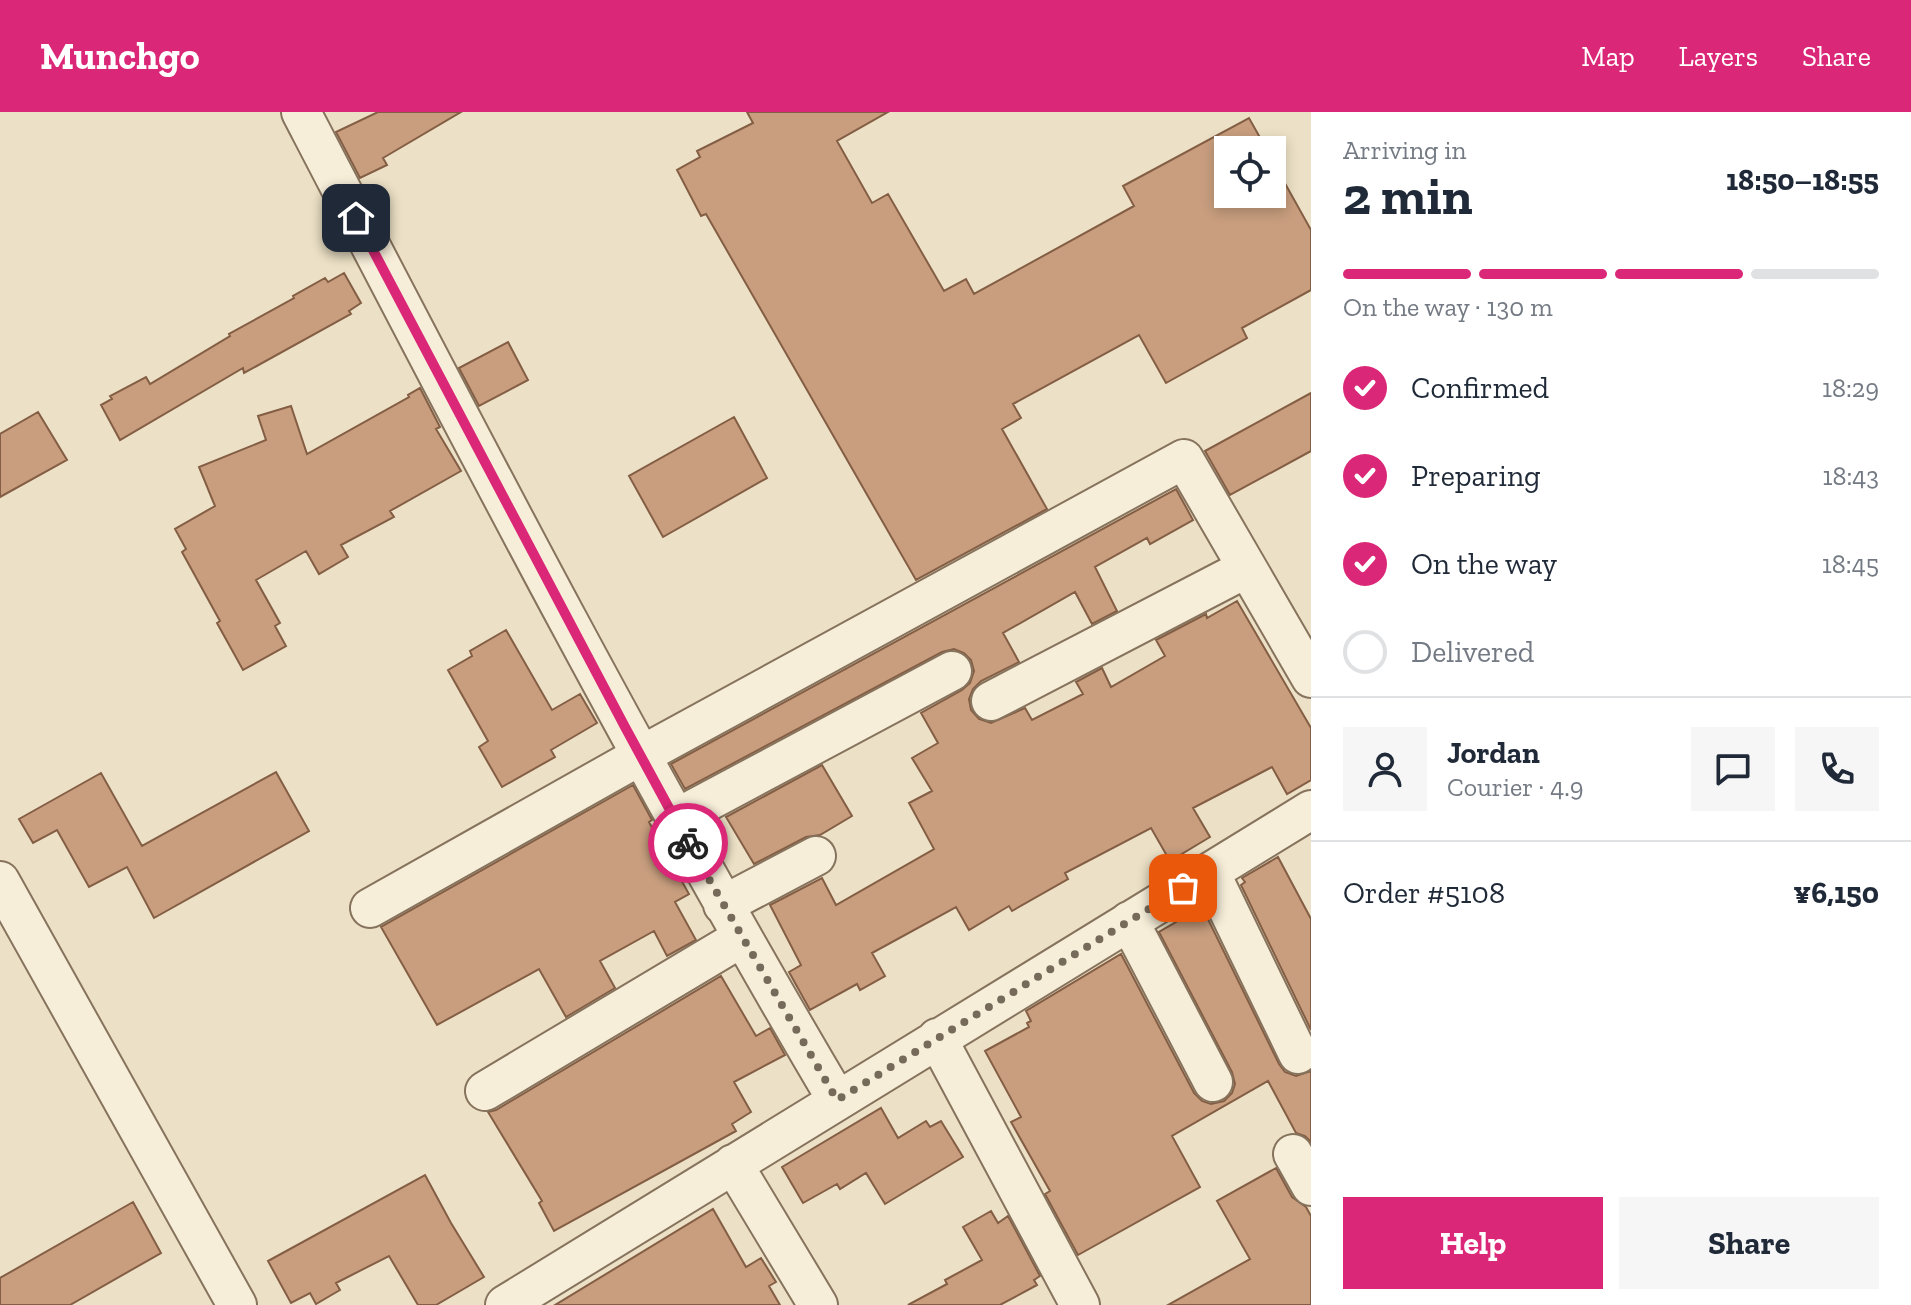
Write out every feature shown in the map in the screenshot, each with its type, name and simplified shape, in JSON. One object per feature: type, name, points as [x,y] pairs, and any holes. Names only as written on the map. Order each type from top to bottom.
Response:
[{"type":"street","points":[[301,112],[640,756],[741,938],[837,1100]]},
{"type":"street","points":[[370,908],[640,756],[1184,459],[1311,678]]},
{"type":"street","points":[[991,701],[1247,568]]},
{"type":"street","points":[[675,819],[952,671]]},
{"type":"street","points":[[505,1305],[1311,810]]},
{"type":"street","points":[[723,905],[816,856]]},
{"type":"street","points":[[1210,872],[1298,1054]]},
{"type":"street","points":[[0,881],[237,1305]]},
{"type":"street","points":[[1129,921],[1213,1082]]},
{"type":"street","points":[[485,1091],[741,938]]},
{"type":"street","points":[[937,1038],[1080,1305]]},
{"type":"street","points":[[733,1164],[818,1305]]},
{"type":"building","points":[[378,112],[461,112],[383,158],[387,165],[360,178],[336,132]]},
{"type":"building","points":[[747,112],[888,112],[837,141],[872,203],[888,194],[944,291],[966,279],[974,294],[1134,206],[1123,186],[1214,137],[1214,208],[1286,208],[1286,185],[1311,230],[1311,290],[1242,328],[1247,338],[1166,383],[1139,335],[1013,404],[1021,418],[1002,429],[1047,509],[916,580],[706,214],[701,216],[677,170],[700,157],[697,151],[753,123]]},
{"type":"building","points":[[1249,118],[1259,136],[1216,136]]},
{"type":"building","points":[[344,273],[361,303],[349,311],[351,314],[244,373],[243,368],[120,440],[101,405],[112,399],[110,396],[146,377],[150,384],[293,296],[325,278],[328,282]]},
{"type":"building","points":[[508,342],[528,380],[479,406],[459,368]]},
{"type":"building","points":[[420,388],[440,427],[436,429],[461,471],[390,511],[394,517],[341,545],[348,557],[319,574],[306,551],[256,580],[280,623],[275,626],[286,646],[243,670],[182,552],[186,549],[175,529],[215,506],[199,467],[266,440],[258,416],[291,406],[307,454]]},
{"type":"building","points":[[1311,393],[1311,451],[1230,495],[1205,451]]},
{"type":"building","points":[[38,412],[67,460],[0,497],[0,434]]},
{"type":"building","points":[[734,417],[767,478],[663,537],[629,476]]},
{"type":"building","points":[[1176,489],[1193,520],[1150,544],[1147,538],[1095,567],[1117,611],[1092,624],[1075,592],[1003,633],[1019,662],[981,681],[973,689],[969,699],[971,710],[979,719],[991,723],[1025,708],[1032,720],[1083,694],[1076,682],[1102,668],[1111,687],[1165,656],[1156,640],[1237,601],[1311,728],[1311,780],[1287,794],[1272,767],[1193,808],[1210,837],[1170,861],[1151,828],[1065,873],[1068,879],[1012,911],[1009,906],[969,930],[956,907],[872,953],[885,976],[860,990],[857,984],[810,1010],[789,972],[801,965],[770,905],[822,878],[836,905],[934,849],[909,803],[932,791],[912,758],[938,743],[921,713],[970,683],[974,671],[971,660],[954,649],[942,652],[685,789],[671,764]]},
{"type":"building","points":[[506,630],[552,710],[580,694],[597,723],[551,750],[555,757],[502,787],[479,747],[488,741],[448,670],[472,656],[470,651]]},
{"type":"building","points":[[822,765],[852,816],[820,835],[806,837],[754,864],[726,817]]},
{"type":"building","points":[[276,772],[309,831],[154,918],[127,867],[89,887],[57,830],[33,843],[19,819],[101,773],[142,846]]},
{"type":"building","points":[[633,785],[652,820],[649,822],[689,894],[675,902],[696,940],[667,956],[654,931],[600,961],[615,988],[566,1017],[539,969],[437,1025],[381,927]]},
{"type":"building","points":[[1278,857],[1311,919],[1311,1030],[1241,885],[1245,882],[1242,878]]},
{"type":"building","points":[[1202,907],[1279,1064],[1285,1072],[1296,1076],[1311,1071],[1311,1142],[1296,1133],[1268,1081],[1172,1136],[1200,1187],[1078,1255],[1045,1194],[1050,1191],[1011,1122],[1021,1117],[985,1051],[1029,1027],[1027,1023],[1031,1021],[1026,1011],[1121,954],[1194,1093],[1211,1104],[1224,1101],[1235,1084],[1232,1072],[1159,932]]},
{"type":"building","points":[[721,976],[756,1036],[770,1028],[785,1055],[734,1082],[751,1112],[732,1124],[736,1131],[554,1231],[539,1203],[542,1201],[488,1112]]},
{"type":"building","points":[[881,1108],[898,1138],[926,1121],[930,1127],[941,1121],[963,1157],[885,1204],[866,1173],[840,1189],[837,1184],[803,1203],[782,1167]]},
{"type":"building","points":[[1276,1168],[1292,1197],[1306,1207],[1311,1216],[1311,1305],[1168,1305],[1250,1259],[1217,1201]]},
{"type":"building","points":[[425,1175],[484,1277],[436,1305],[418,1305],[389,1256],[336,1283],[340,1290],[316,1304],[310,1293],[291,1303],[268,1261]]},
{"type":"building","points":[[133,1202],[161,1253],[70,1305],[0,1305],[0,1278]]},
{"type":"building","points":[[713,1209],[746,1267],[761,1258],[776,1282],[769,1286],[780,1305],[555,1305]]},
{"type":"building","points":[[991,1211],[998,1223],[1008,1216],[1040,1276],[1034,1280],[1037,1285],[1000,1305],[908,1305],[982,1260],[963,1227]]},
{"type":"way so far","points":[[688,843],[837,1100],[1183,888]]},
{"type":"route","points":[[356,218],[688,843]]}]
